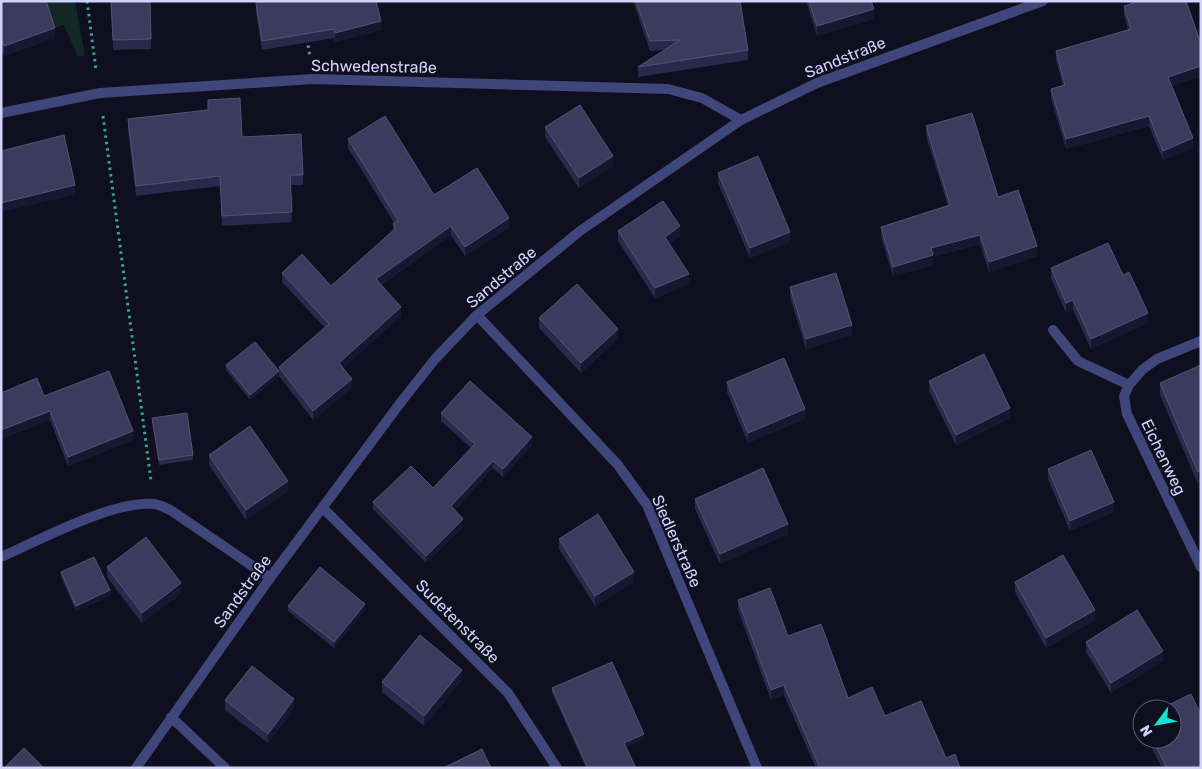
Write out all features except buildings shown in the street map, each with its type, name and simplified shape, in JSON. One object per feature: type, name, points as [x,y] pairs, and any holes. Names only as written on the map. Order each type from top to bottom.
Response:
[{"type":"street","name":"Sandstraße","points":[[136,768],[270,578],[436,359],[478,315],[580,231],[741,120],[817,83],[1043,1]]},
{"type":"street","name":"Schwedenstraße","points":[[1,112],[100,93],[313,79],[668,89],[702,98],[741,120]]},
{"type":"street","name":"Siedlerstraße","points":[[478,315],[618,465],[647,505],[756,768]]},
{"type":"street","points":[[1053,330],[1078,361],[1128,385],[1142,370],[1157,359],[1201,341]]},
{"type":"street","name":"Eichenweg","points":[[1128,385],[1124,396],[1127,414],[1201,567]]},
{"type":"street","points":[[1,557],[93,516],[125,507],[154,504],[172,511],[270,578]]},
{"type":"street","name":"Sudetenstraße","points":[[323,508],[508,693],[557,768]]},
{"type":"street","points":[[172,717],[225,768]]},
{"type":"path","points":[[87,1],[154,504]]},
{"type":"path","points":[[305,30],[313,79]]},
{"type":"green space","points":[[42,1],[75,1],[85,55],[78,57],[64,25],[52,28]]}]
